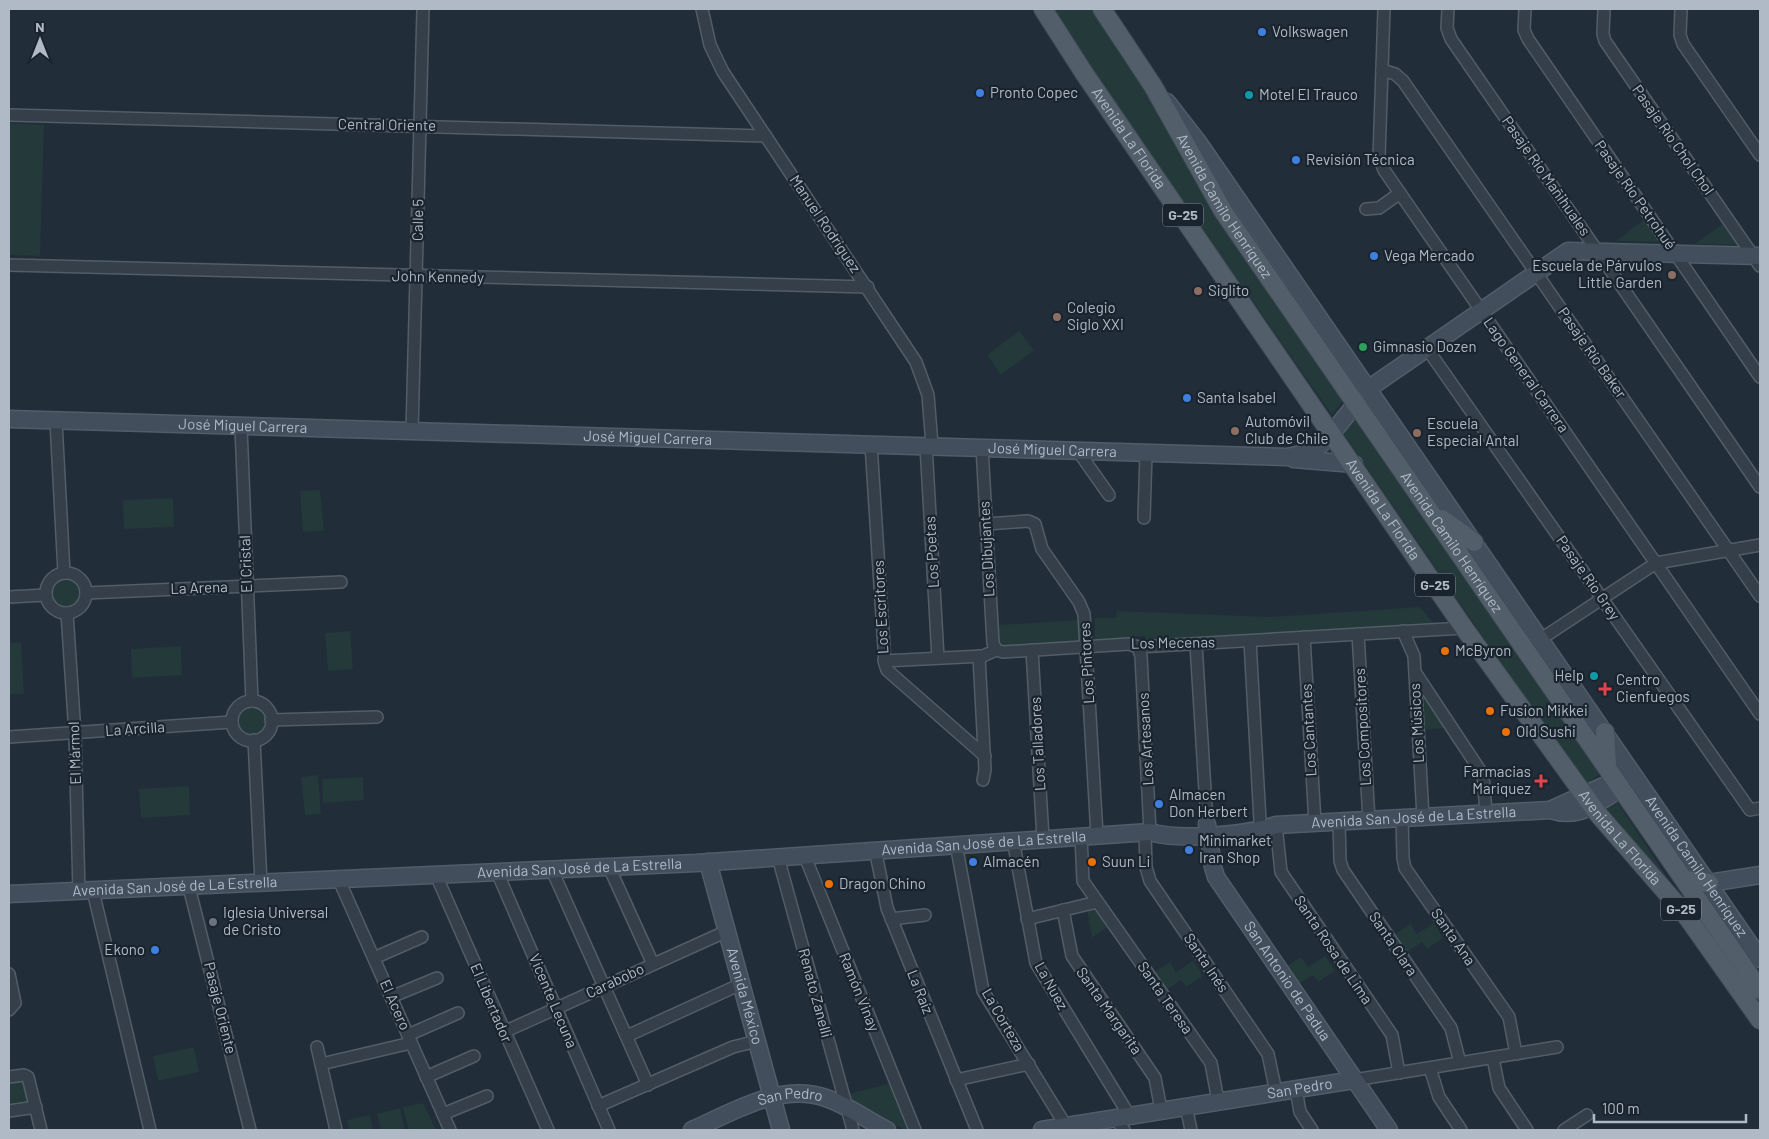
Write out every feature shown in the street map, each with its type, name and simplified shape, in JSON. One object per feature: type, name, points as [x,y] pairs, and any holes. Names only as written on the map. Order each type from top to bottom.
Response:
[{"type":"main road","name":"Avenida La Florida","points":[[1043,9],[1084,73],[1333,433],[1464,628],[1588,800],[1685,914],[1760,1020]]},
{"type":"main road","name":"Avenida Camilo Henríquez","points":[[1102,9],[1153,86],[1223,211],[1686,880],[1760,990]]},
{"type":"main road","points":[[1430,511],[1474,542]]},
{"type":"main road","points":[[1605,732],[1615,778]]},
{"type":"main road","points":[[1686,880],[1709,883]]},
{"type":"street","name":"Calle 5","points":[[412,432],[423,9]]},
{"type":"street","name":"Manuel Rodríguez","points":[[702,9],[707,34],[716,59],[911,352],[921,372],[930,408],[929,445]]},
{"type":"street","name":"Lago General Carrera","points":[[1384,9],[1379,157],[1384,170],[1760,714]]},
{"type":"street","name":"Pasaje Río Mañihuales","points":[[1448,9],[1447,28],[1451,40],[1760,487]]},
{"type":"street","name":"Pasaje Río Petrohué","points":[[1525,9],[1524,30],[1528,40],[1760,377]]},
{"type":"street","name":"Pasaje Río Chol Chol","points":[[1604,9],[1603,34],[1605,41],[1758,259]]},
{"type":"street","points":[[1681,9],[1680,35],[1683,44],[1760,155]]},
{"type":"street","name":"Pasaje Río Baker","points":[[1382,70],[1395,74],[1403,81],[1760,596]]},
{"type":"street","name":"Avenida Camilo Henríquez","points":[[1153,86],[1182,120],[1760,959]]},
{"type":"street","name":"Central Oriente","points":[[9,115],[766,136]]},
{"type":"street","points":[[1366,209],[1379,208],[1400,194]]},
{"type":"street","name":"José Miguel Carrera","points":[[1286,457],[1312,450],[1333,433],[1368,389],[1568,251],[1676,253],[1758,259]]},
{"type":"street","name":"John Kennedy","points":[[9,265],[868,288]]},
{"type":"street","name":"Pasaje Río Grey","points":[[1426,348],[1602,598],[1755,809]]},
{"type":"street","name":"José Miguel Carrera","points":[[9,419],[412,432],[929,445],[1286,457],[1304,461],[1354,464]]},
{"type":"street","points":[[56,421],[64,573]]},
{"type":"street","name":"El Cristal","points":[[241,427],[252,701]]},
{"type":"street","name":"Los Escritores","points":[[872,444],[884,661],[887,670],[984,756]]},
{"type":"street","name":"Los Poetas","points":[[929,445],[938,658]]},
{"type":"street","name":"Los Dibujantes","points":[[982,447],[993,643],[996,650]]},
{"type":"street","points":[[1078,451],[1109,495]]},
{"type":"street","points":[[1144,518],[1146,453]]},
{"type":"street","name":"Los Pintores","points":[[986,524],[1028,521],[1038,527],[1042,549],[1083,610],[1089,836]]},
{"type":"street","points":[[1541,639],[1656,563],[1760,546]]},
{"type":"street","points":[[64,573],[70,573],[82,580],[86,593],[83,604],[79,609],[67,613],[54,610],[49,604],[46,595],[48,584],[52,579],[64,573]]},
{"type":"street","name":"La Arena","points":[[86,593],[341,582]]},
{"type":"street","points":[[9,597],[46,595]]},
{"type":"street","name":"El Mármol","points":[[67,613],[86,892],[150,1130]]},
{"type":"street","name":"Los Mecenas","points":[[884,661],[979,656],[996,650],[1003,652],[1129,644],[1138,647],[1464,628]]},
{"type":"street","name":"Los Músicos","points":[[1403,631],[1414,656],[1423,817]]},
{"type":"street","name":"Los Compositores","points":[[1358,634],[1368,820]]},
{"type":"street","name":"Los Cantantes","points":[[1304,637],[1314,823]]},
{"type":"street","name":"Santa Rosa de Lima","points":[[1250,640],[1268,823],[1281,872],[1392,1036],[1400,1072]]},
{"type":"street","points":[[1196,644],[1208,829]]},
{"type":"street","name":"Los Artesanos","points":[[1138,647],[1142,656],[1148,832]]},
{"type":"street","name":"Los Talladores","points":[[1032,650],[1043,839]]},
{"type":"street","points":[[979,656],[985,774],[983,780]]},
{"type":"street","points":[[1414,671],[1483,775],[1486,813]]},
{"type":"street","points":[[252,701],[264,705],[268,710],[271,720],[270,729],[266,735],[254,740],[242,738],[233,729],[232,716],[240,705],[252,701]]},
{"type":"street","points":[[271,720],[377,717]]},
{"type":"street","name":"La Arcilla","points":[[9,737],[232,722]]},
{"type":"street","points":[[254,740],[261,883]]},
{"type":"street","name":"Avenida San José de La Estrella","points":[[9,894],[86,892],[708,862],[875,849],[1148,832],[1168,836],[1208,829],[1255,831],[1268,823],[1314,823],[1550,810],[1571,814],[1580,812],[1588,800],[1615,778]]},
{"type":"street","name":"Santa Ana","points":[[1402,818],[1405,868],[1509,1018],[1516,1054]]},
{"type":"street","name":"Santa Clara","points":[[1339,821],[1343,870],[1451,1028],[1460,1063]]},
{"type":"street","name":"San Antonio de Padua","points":[[1208,829],[1212,867],[1216,877],[1389,1130]]},
{"type":"street","name":"Santa Inés","points":[[1148,832],[1146,867],[1150,882],[1268,1054],[1276,1092]]},
{"type":"street","name":"Santa Teresa","points":[[1089,836],[1083,881],[1211,1063],[1218,1100]]},
{"type":"street","name":"La Nuez","points":[[1013,840],[1036,963],[1123,1121]]},
{"type":"street","name":"La Corteza","points":[[956,844],[983,991],[1066,1126]]},
{"type":"street","name":"La Raíz","points":[[875,849],[886,908],[977,1130]]},
{"type":"street","name":"Ramón Vinay","points":[[804,854],[915,1130]]},
{"type":"street","name":"Renato Zanelli","points":[[778,856],[852,1130]]},
{"type":"street","name":"Avenida México","points":[[708,862],[781,1130]]},
{"type":"street","points":[[609,867],[653,964]]},
{"type":"street","points":[[552,870],[648,1085]]},
{"type":"street","name":"Vicente Lecuna","points":[[497,872],[608,1130]]},
{"type":"street","name":"El Libertador","points":[[436,875],[548,1130]]},
{"type":"street","points":[[1709,883],[1760,875]]},
{"type":"street","name":"El Acero","points":[[339,880],[450,1130]]},
{"type":"street","name":"Pasaje Oriente","points":[[189,887],[250,1130]]},
{"type":"street","points":[[1027,918],[1097,902]]},
{"type":"street","name":"Santa Margarita","points":[[1063,910],[1072,956],[1156,1078],[1161,1110]]},
{"type":"street","points":[[891,919],[925,915]]},
{"type":"street","name":"Carabobo","points":[[504,1032],[727,931]]},
{"type":"street","points":[[374,958],[422,937]]},
{"type":"street","points":[[9,974],[15,1000],[12,1008]]},
{"type":"street","points":[[391,997],[437,978]]},
{"type":"street","points":[[627,1036],[741,984]]},
{"type":"street","points":[[321,1064],[409,1039],[458,1013]]},
{"type":"street","points":[[598,1106],[742,1044],[757,1041]]},
{"type":"street","points":[[317,1047],[336,1130]]},
{"type":"street","name":"San Pedro","points":[[1042,1130],[1123,1121],[1161,1110],[1218,1100],[1557,1048]]},
{"type":"street","points":[[426,1077],[474,1056]]},
{"type":"street","points":[[1493,1058],[1499,1088],[1527,1130]]},
{"type":"street","points":[[956,1080],[1029,1064]]},
{"type":"street","points":[[1430,1068],[1440,1097],[1461,1130]]},
{"type":"street","points":[[9,1077],[24,1075],[28,1077],[41,1130]]},
{"type":"street","points":[[1296,1089],[1300,1112],[1312,1130]]},
{"type":"street","name":"San Pedro","points":[[692,1130],[772,1096],[815,1095],[828,1098],[887,1130]]},
{"type":"street","points":[[443,1114],[487,1096]]},
{"type":"street","points":[[1186,1106],[1191,1130]]},
{"type":"street","points":[[9,1111],[36,1107]]},
{"type":"street","points":[[1564,1130],[1587,1115]]},
{"type":"green space","points":[[1054,9],[1092,9],[1171,130],[1200,189],[1346,397],[1332,415],[1133,130]]},
{"type":"green space","points":[[9,123],[44,125],[40,256],[9,255]]},
{"type":"green space","points":[[1646,218],[1664,242],[1616,241]]},
{"type":"green space","points":[[1725,222],[1743,245],[1695,244]]},
{"type":"green space","points":[[1019,331],[1034,350],[1001,375],[987,355]]},
{"type":"green space","points":[[1359,416],[1605,771],[1585,785],[1343,433]]},
{"type":"green space","points":[[320,490],[324,531],[303,532],[300,491]]},
{"type":"green space","points":[[173,498],[174,527],[124,529],[123,500]]},
{"type":"green space","points":[[66,576],[78,581],[83,593],[78,605],[66,610],[54,605],[49,593],[54,581]]},
{"type":"green space","points":[[1420,607],[1434,624],[1146,640],[1145,636],[1095,640],[1095,618],[1116,618],[1117,611],[1271,617]]},
{"type":"green space","points":[[1078,620],[1080,641],[999,646],[998,625]]},
{"type":"green space","points":[[350,631],[353,669],[328,671],[325,633]]},
{"type":"green space","points":[[21,642],[24,694],[9,694],[9,643]]},
{"type":"green space","points":[[181,646],[182,675],[132,678],[131,649]]},
{"type":"green space","points":[[1421,688],[1444,728],[1423,730]]},
{"type":"green space","points":[[251,705],[257,706],[265,714],[265,726],[257,734],[251,735],[245,734],[237,726],[236,720],[237,714],[245,706]]},
{"type":"green space","points":[[318,775],[321,814],[305,815],[301,777]]},
{"type":"green space","points":[[363,777],[364,800],[323,803],[322,779]]},
{"type":"green space","points":[[189,786],[190,815],[141,818],[139,789]]},
{"type":"green space","points":[[1616,800],[1682,900],[1603,807]]},
{"type":"green space","points":[[1098,907],[1109,926],[1092,938],[1087,910]]},
{"type":"green space","points":[[1434,923],[1443,938],[1427,949],[1422,942],[1404,954],[1392,936],[1410,924],[1417,934]]},
{"type":"green space","points":[[1325,956],[1335,971],[1318,982],[1313,975],[1295,986],[1284,968],[1301,957],[1308,967]]},
{"type":"green space","points":[[1193,961],[1203,976],[1186,987],[1181,980],[1163,992],[1152,974],[1170,962],[1176,972]]},
{"type":"green space","points":[[194,1047],[199,1072],[158,1081],[153,1056]]},
{"type":"green space","points":[[23,1079],[27,1104],[9,1107],[9,1081]]},
{"type":"green space","points":[[891,1083],[911,1130],[905,1130],[850,1100],[849,1094]]},
{"type":"green space","points":[[423,1103],[436,1130],[409,1130],[403,1107]]},
{"type":"green space","points":[[400,1108],[405,1130],[381,1130],[377,1114]]},
{"type":"green space","points":[[370,1115],[373,1130],[349,1130],[347,1120]]},
{"type":"place","name":"Volkswagen","points":[[1262,32]]},
{"type":"place","name":"Pronto Copec","points":[[980,93]]},
{"type":"place","name":"Motel El Trauco","points":[[1249,95]]},
{"type":"place","name":"Revisión Técnica","points":[[1296,160]]},
{"type":"place","name":"Vega Mercado","points":[[1374,256]]},
{"type":"place","name":"Escuela de Párvulos Little Garden","points":[[1672,275]]},
{"type":"place","name":"Siglito","points":[[1198,291]]},
{"type":"place","name":"Colegio Siglo XXI","points":[[1057,317]]},
{"type":"place","name":"Gimnasio Dozen","points":[[1363,347]]},
{"type":"place","name":"Santa Isabel","points":[[1187,398]]},
{"type":"place","name":"Automóvil Club de Chile","points":[[1235,431]]},
{"type":"place","name":"Escuela Especial Antal","points":[[1417,433]]},
{"type":"place","name":"McByron","points":[[1445,651]]},
{"type":"place","name":"Help","points":[[1594,676]]},
{"type":"place","name":"Centro Cienfuegos","points":[[1605,689]]},
{"type":"place","name":"Fusion Mikkei","points":[[1490,711]]},
{"type":"place","name":"Old Sushi","points":[[1506,732]]},
{"type":"place","name":"Farmacias Mariquez","points":[[1541,781]]},
{"type":"place","name":"Almacen Don Herbert","points":[[1159,804]]},
{"type":"place","name":"Minimarket Iran Shop","points":[[1189,850]]},
{"type":"place","name":"Almacén","points":[[973,862]]},
{"type":"place","name":"Suun Li","points":[[1092,862]]},
{"type":"place","name":"Dragon Chino","points":[[829,884]]},
{"type":"place","name":"Iglesia Universal de Cristo","points":[[213,922]]},
{"type":"place","name":"Ekono","points":[[155,950]]}]
